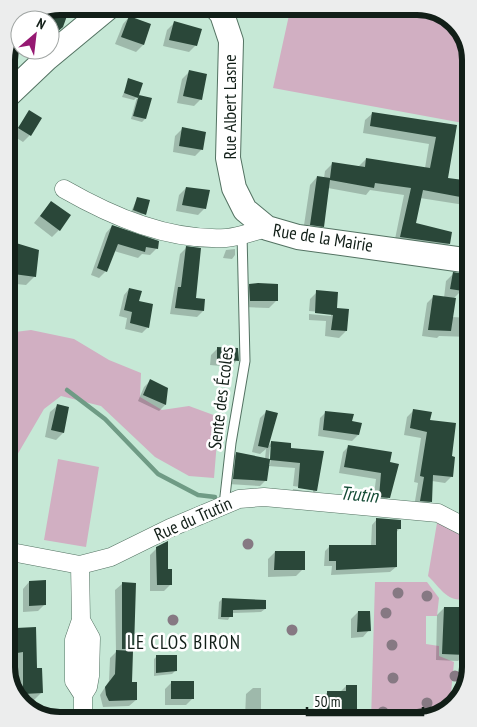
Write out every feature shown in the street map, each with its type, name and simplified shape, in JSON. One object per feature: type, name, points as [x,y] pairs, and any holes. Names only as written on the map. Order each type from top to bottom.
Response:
[{"type":"street","points":[[15,88],[46,59],[99,15]]},
{"type":"street","name":"Rue Albert Lasne","points":[[222,15],[231,41],[228,158],[234,188],[245,210],[267,228]]},
{"type":"street","name":"Rue de la Mairie","points":[[64,188],[101,210],[167,233],[227,238],[267,228],[298,238],[462,260]]},
{"type":"street","name":"Rue du Trutin","points":[[15,553],[80,565],[111,557],[170,528],[239,499],[264,497],[438,513],[462,525]]},
{"type":"street","points":[[80,565],[81,620],[91,638],[90,676],[88,687],[84,694],[83,712]]},
{"type":"lane","name":"Sente des Écoles","points":[[224,505],[231,443],[245,361],[242,234]]},
{"type":"shaded area","points":[[289,15],[420,15],[434,18],[445,24],[453,32],[459,43],[462,54],[462,123],[273,88]]},
{"type":"shaded area","points":[[31,330],[74,339],[109,360],[141,373],[140,397],[162,410],[189,406],[219,417],[214,478],[189,476],[155,457],[101,406],[61,396],[44,409],[15,459],[15,332]]},
{"type":"shaded area","points":[[58,459],[99,467],[86,547],[44,540]]},
{"type":"shaded area","points":[[437,523],[462,533],[462,599],[446,595],[428,576]]},
{"type":"shaded area","points":[[375,582],[427,582],[439,598],[437,616],[426,616],[426,644],[439,646],[439,656],[454,662],[451,693],[445,703],[423,712],[371,712]]},
{"type":"building","points":[[60,15],[67,15],[63,27],[60,30]]},
{"type":"building","points":[[129,16],[151,24],[144,45],[121,37]]},
{"type":"building","points":[[174,21],[202,29],[197,46],[169,40]]},
{"type":"building","points":[[189,70],[207,74],[202,100],[183,96]]},
{"type":"building","points":[[128,78],[143,83],[138,98],[124,93]]},
{"type":"building","points":[[139,95],[152,98],[146,119],[133,116]]},
{"type":"building","points":[[29,110],[42,118],[31,136],[18,128]]},
{"type":"building","points":[[372,112],[457,125],[448,178],[462,180],[462,197],[423,190],[416,223],[452,232],[450,244],[400,237],[411,188],[375,183],[374,188],[330,180],[324,227],[310,225],[317,176],[330,178],[332,162],[365,167],[366,158],[430,168],[436,137],[370,126]]},
{"type":"building","points":[[182,127],[206,132],[203,150],[179,146]]},
{"type":"building","points":[[186,187],[210,190],[206,209],[182,205]]},
{"type":"building","points":[[137,197],[150,200],[146,215],[133,210]]},
{"type":"building","points":[[51,201],[71,215],[60,231],[40,216]]},
{"type":"building","points":[[112,225],[159,241],[158,249],[146,247],[145,252],[118,244],[107,272],[97,268]]},
{"type":"building","points":[[15,243],[39,250],[36,277],[15,274]]},
{"type":"building","points":[[186,246],[201,248],[196,298],[205,299],[204,311],[175,308],[178,287],[181,287]]},
{"type":"building","points":[[453,272],[462,274],[462,291],[450,289]]},
{"type":"building","points":[[249,284],[278,284],[278,301],[250,301]]},
{"type":"building","points":[[129,288],[142,291],[139,301],[153,304],[149,328],[130,323],[132,312],[124,310]]},
{"type":"building","points":[[316,290],[338,292],[337,308],[349,309],[347,331],[331,330],[333,315],[315,313]]},
{"type":"building","points":[[433,295],[456,298],[451,331],[428,330]]},
{"type":"building","points":[[217,347],[238,348],[239,361],[217,359]]},
{"type":"building","points":[[150,379],[168,388],[166,405],[143,395]]},
{"type":"building","points":[[57,404],[69,407],[64,433],[51,430]]},
{"type":"building","points":[[413,409],[432,412],[430,420],[456,423],[452,456],[455,457],[453,477],[433,475],[432,502],[420,501],[424,477],[420,476],[427,432],[410,428]]},
{"type":"building","points":[[266,410],[278,413],[268,448],[258,446]]},
{"type":"building","points":[[325,411],[354,414],[352,421],[362,423],[359,435],[323,430]]},
{"type":"building","points":[[271,441],[291,443],[291,448],[324,451],[317,491],[298,488],[300,463],[270,460],[267,481],[233,479],[236,452],[270,459]]},
{"type":"building","points":[[348,445],[392,452],[390,462],[399,464],[390,498],[379,497],[381,473],[344,467]]},
{"type":"building","points":[[376,518],[401,520],[401,529],[397,529],[397,567],[336,570],[336,561],[329,561],[329,545],[376,545]]},
{"type":"building","points":[[168,541],[168,569],[172,569],[172,585],[157,585],[156,547]]},
{"type":"building","points":[[275,551],[305,551],[305,570],[274,570]]},
{"type":"building","points":[[46,580],[46,605],[29,606],[29,581]]},
{"type":"building","points":[[122,582],[136,583],[134,649],[122,649]]},
{"type":"building","points":[[222,598],[266,600],[266,609],[233,610],[233,617],[221,617]]},
{"type":"building","points":[[444,607],[462,607],[462,655],[442,654]]},
{"type":"building","points":[[358,611],[370,611],[371,631],[357,632]]},
{"type":"building","points":[[36,627],[37,668],[42,668],[43,693],[23,693],[23,652],[17,653],[16,628]]},
{"type":"building","points":[[116,650],[133,651],[132,682],[137,682],[137,700],[109,701],[106,695],[105,687],[115,674]]},
{"type":"building","points":[[156,655],[177,655],[177,671],[156,673]]},
{"type":"building","points":[[171,681],[194,681],[194,699],[171,699]]},
{"type":"building","points":[[346,685],[357,685],[357,712],[327,712],[327,691],[346,691]]},
{"type":"waterway","name":"Trutin","points":[[67,390],[105,419],[158,474],[198,495],[215,497]]},
{"type":"district","name":"LE CLOS BIRON","points":[[184,642]]}]
